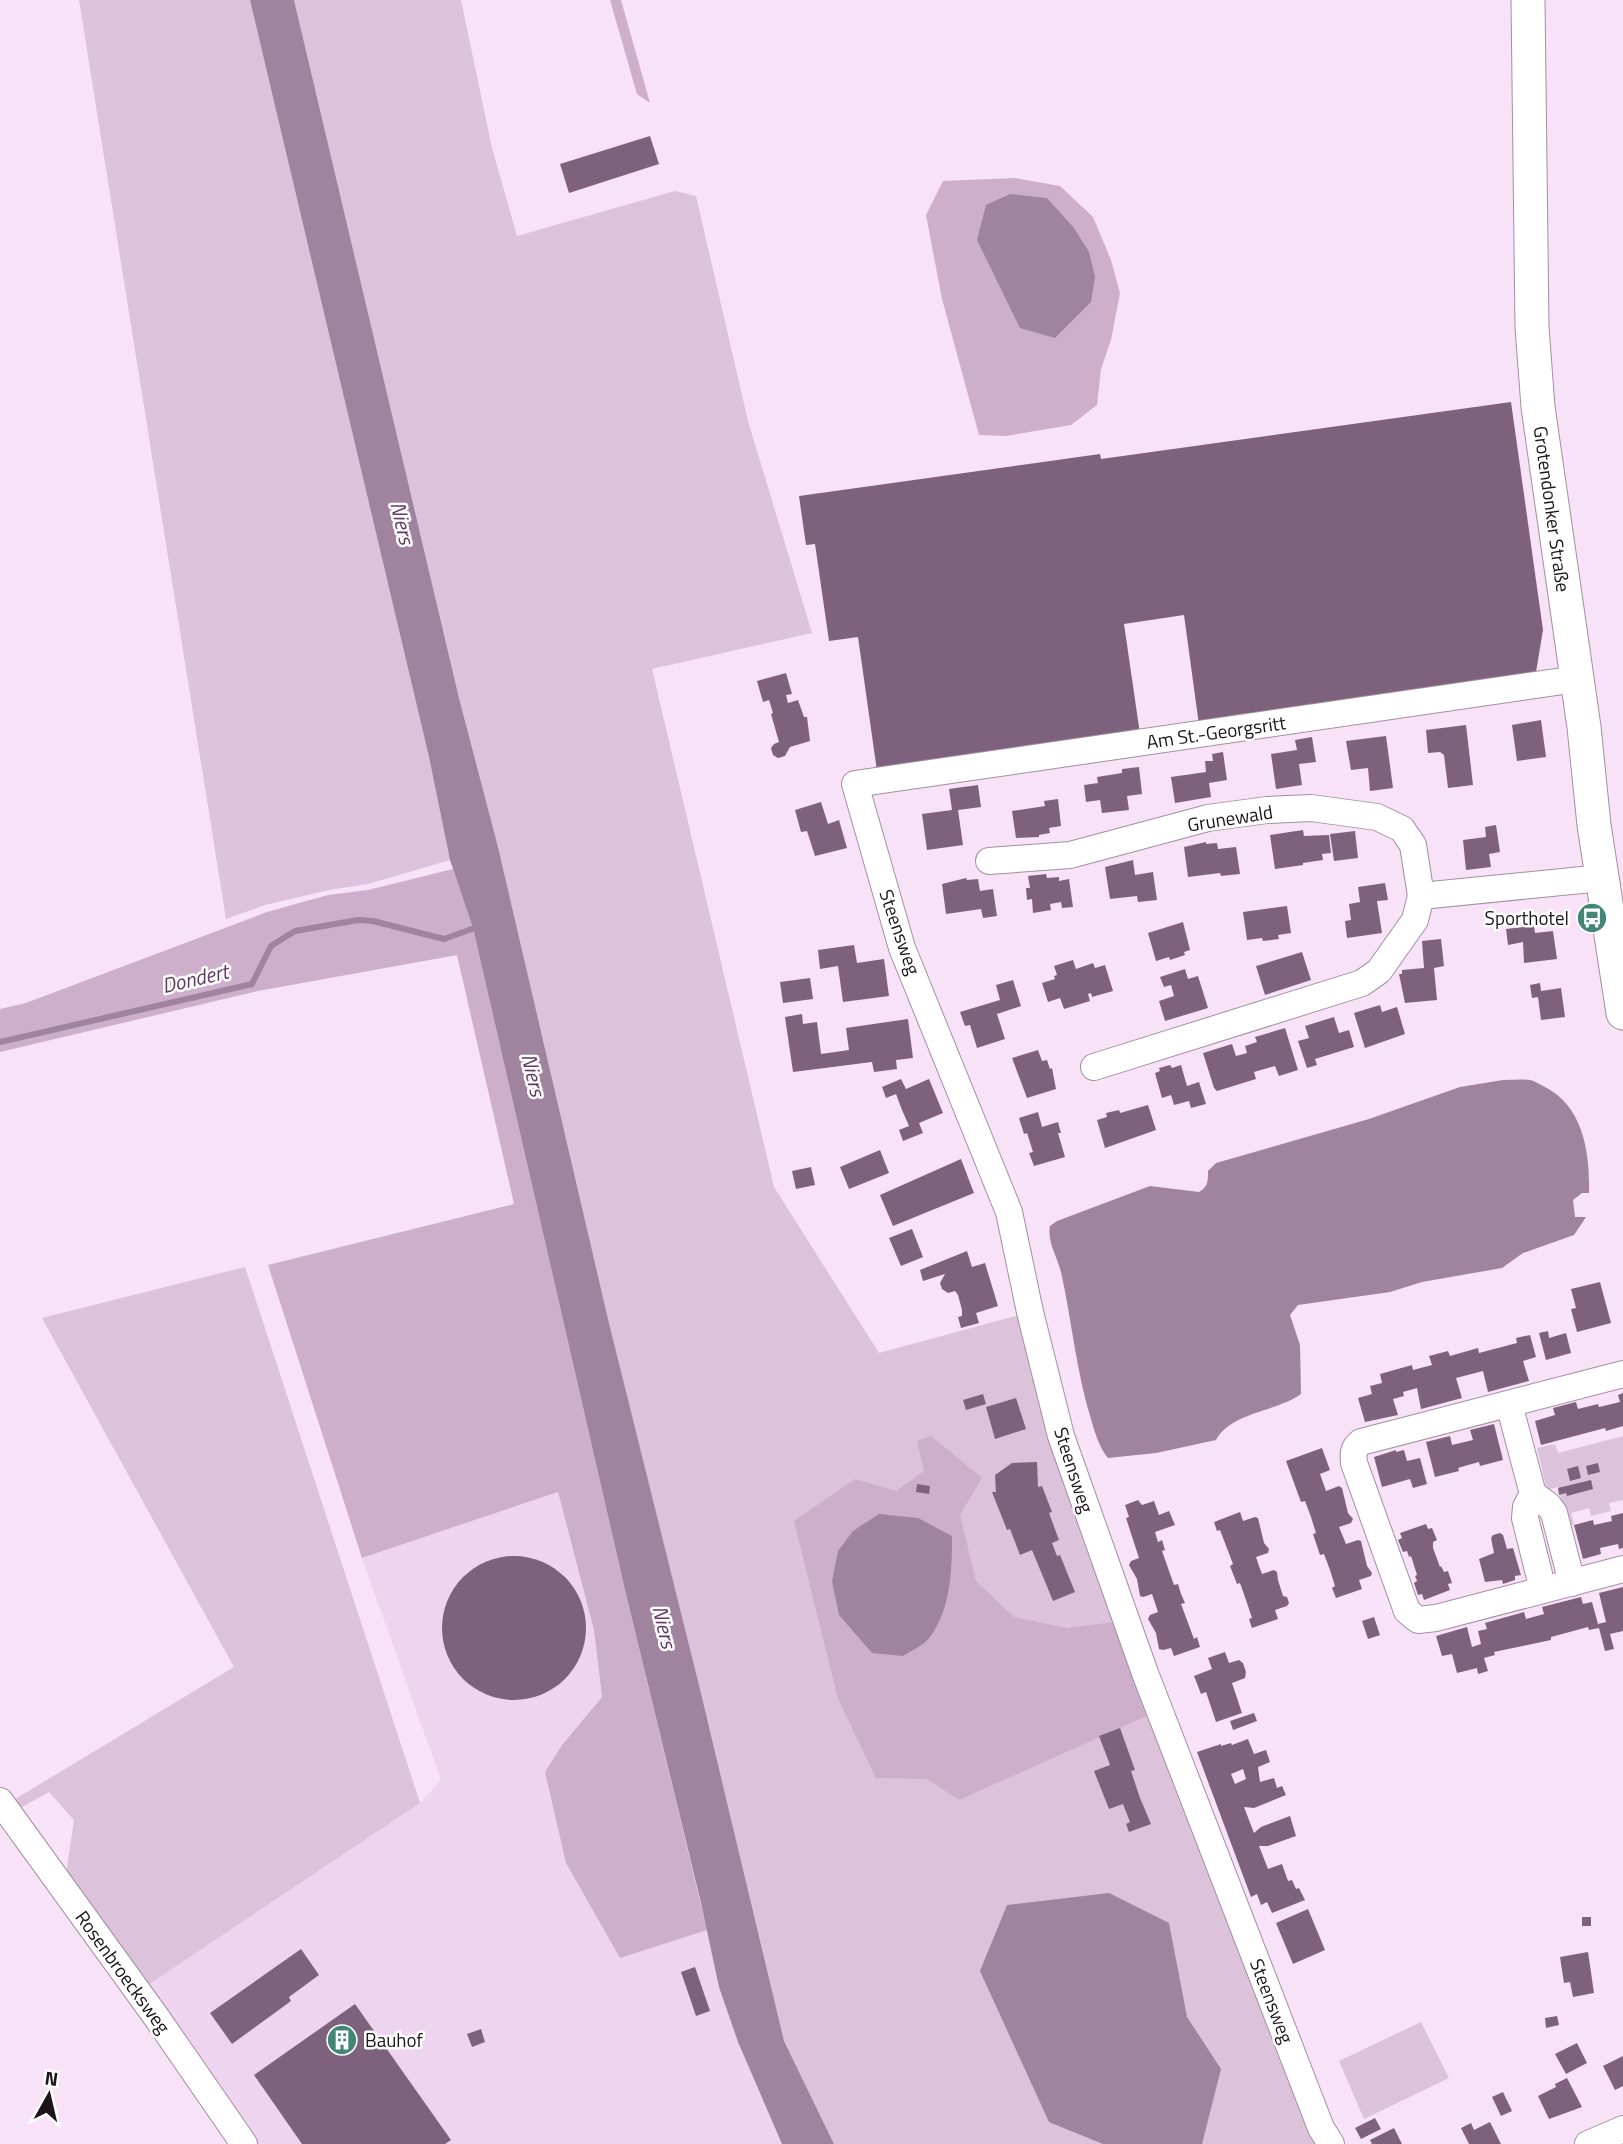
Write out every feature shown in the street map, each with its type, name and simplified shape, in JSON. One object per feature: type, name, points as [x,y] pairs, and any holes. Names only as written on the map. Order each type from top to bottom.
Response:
[{"type":"main road","name":"Grotendonker Straße","points":[[1528,0],[1532,327],[1538,407],[1623,1013]]},
{"type":"street","name":"Am St.-Georgsritt","points":[[855,784],[1577,679]]},
{"type":"street","name":"Steensweg","points":[[855,784],[902,948],[1009,1212],[1030,1312],[1061,1436],[1144,1673],[1321,2128],[1331,2144]]},
{"type":"street","name":"Grunewald","points":[[989,861],[1070,855],[1208,818],[1267,810],[1311,808],[1377,817],[1402,829],[1413,845],[1421,896],[1416,920],[1379,971],[1362,983],[1094,1067]]},
{"type":"street","points":[[1421,896],[1602,878]]},
{"type":"street","points":[[1623,1374],[1361,1443],[1354,1450],[1354,1463],[1396,1583],[1408,1611],[1418,1620],[1436,1618],[1623,1569]]},
{"type":"street","points":[[1509,1404],[1533,1494],[1554,1513],[1572,1583]]},
{"type":"street","points":[[1533,1494],[1526,1507],[1525,1518],[1543,1590]]},
{"type":"street","name":"Rosenbroecksweg","points":[[0,1801],[157,2018],[244,2144]]},
{"type":"street","points":[[1588,2144],[1623,2129]]},
{"type":"shaded area","points":[[79,0],[250,0],[429,757],[450,860],[368,884],[265,905],[226,919]]},
{"type":"shaded area","points":[[294,0],[461,0],[492,148],[517,236],[675,191],[696,196],[748,421],[812,633],[652,669],[774,1187],[879,1353],[1030,1312],[1061,1436],[1331,2144],[834,2144],[784,2041],[608,1319],[498,847],[459,698]]},
{"type":"shaded area","points":[[610,0],[621,0],[650,103],[637,94]]},
{"type":"shaded area","points":[[1015,178],[1060,186],[1093,217],[1111,260],[1120,293],[1111,340],[1101,369],[1097,405],[1071,425],[1006,436],[979,435],[942,299],[926,215],[943,181]]},
{"type":"shaded area","points":[[453,869],[473,928],[625,1590],[707,1930],[620,1958],[566,1863],[545,1772],[562,1745],[602,1697],[594,1630],[558,1492],[362,1558],[268,1265],[514,1204],[457,955],[258,991],[0,1052],[0,1009],[26,1003],[267,912],[328,895],[368,890]]},
{"type":"shaded area","points":[[245,1267],[420,1803],[145,1987],[66,1874],[74,1820],[49,1792],[22,1807],[10,1808],[7,1804],[234,1667],[42,1318]]},
{"type":"shaded area","points":[[931,1436],[982,1478],[960,1515],[976,1581],[1014,1617],[1067,1628],[1121,1621],[1151,1714],[959,1800],[927,1779],[876,1778],[838,1699],[794,1521],[855,1479],[896,1491],[924,1471],[917,1441]]},
{"type":"shaded area","points":[[1623,1436],[1623,1500],[1609,1503],[1611,1511],[1591,1516],[1589,1508],[1571,1513],[1574,1524],[1569,1525],[1558,1487],[1547,1490],[1537,1448],[1555,1444],[1558,1453]]},
{"type":"shaded area","points":[[558,1492],[594,1630],[602,1697],[562,1745],[620,1957],[707,1930],[719,1987],[738,2042],[782,2144],[258,2144],[145,1987],[420,1803],[441,1780],[362,1558]]},
{"type":"shaded area","points":[[1421,2022],[1449,2078],[1364,2119],[1339,2061]]},
{"type":"water","name":"Niers","points":[[250,0],[294,0],[459,698],[498,847],[608,1319],[784,2041],[834,2144],[782,2144],[738,2042],[719,1987],[473,928],[450,860],[429,757]]},
{"type":"water","points":[[1010,194],[1047,198],[1074,228],[1089,252],[1095,277],[1091,302],[1055,338],[1020,328],[977,240],[986,205]]},
{"type":"water","points":[[1503,1080],[1538,1083],[1558,1096],[1576,1119],[1586,1148],[1589,1193],[1582,1193],[1573,1200],[1575,1217],[1586,1217],[1574,1235],[1523,1253],[1502,1268],[1422,1282],[1390,1292],[1298,1305],[1290,1315],[1300,1345],[1301,1394],[1243,1418],[1223,1431],[1216,1440],[1156,1453],[1108,1458],[1098,1440],[1086,1401],[1061,1272],[1050,1238],[1050,1226],[1150,1186],[1199,1192],[1207,1183],[1208,1171],[1216,1163],[1369,1119],[1460,1087]]},
{"type":"water","points":[[879,1514],[918,1518],[952,1536],[951,1576],[942,1614],[927,1640],[903,1656],[872,1653],[839,1615],[832,1581],[838,1551],[853,1531]]},
{"type":"water","points":[[1109,1893],[1169,1923],[1187,2017],[1221,2069],[1202,2144],[1103,2144],[1049,2122],[980,1971],[1007,1905]]},
{"type":"building","points":[[650,136],[659,164],[569,193],[560,164]]},
{"type":"building","points":[[1511,402],[1543,630],[1535,678],[1199,725],[1184,615],[1124,624],[1140,734],[877,771],[858,637],[829,641],[815,544],[806,545],[799,496],[1100,454],[1101,459]]},
{"type":"building","points":[[786,673],[792,694],[786,695],[788,703],[798,700],[804,717],[807,717],[810,741],[790,747],[785,756],[778,758],[773,755],[771,748],[779,742],[771,714],[773,713],[769,700],[763,702],[757,681]]},
{"type":"building","points":[[1541,720],[1546,757],[1517,761],[1512,725]]},
{"type":"building","points":[[1466,725],[1473,785],[1448,788],[1444,755],[1440,752],[1428,753],[1426,730]]},
{"type":"building","points":[[1386,736],[1393,788],[1370,791],[1368,768],[1351,770],[1346,741]]},
{"type":"building","points":[[1312,737],[1316,762],[1299,764],[1302,785],[1276,789],[1271,754],[1297,750],[1295,740]]},
{"type":"building","points":[[1223,752],[1227,780],[1209,783],[1211,797],[1175,803],[1171,777],[1206,772],[1205,761],[1213,761],[1212,754]]},
{"type":"building","points":[[1139,767],[1142,794],[1127,796],[1129,810],[1102,813],[1100,800],[1086,802],[1084,785],[1098,783],[1097,777]]},
{"type":"building","points":[[978,785],[981,807],[958,810],[963,845],[927,850],[922,814],[952,810],[949,789]]},
{"type":"building","points":[[1058,799],[1061,826],[1049,828],[1050,833],[1039,837],[1016,838],[1012,811],[1045,806],[1044,801]]},
{"type":"building","points":[[821,802],[828,824],[839,820],[847,848],[815,856],[807,831],[801,832],[795,810]]},
{"type":"building","points":[[1496,825],[1500,852],[1489,854],[1491,867],[1466,870],[1463,840],[1486,837],[1485,827]]},
{"type":"building","points":[[1303,830],[1304,836],[1329,835],[1331,853],[1322,854],[1323,860],[1275,869],[1270,835]]},
{"type":"building","points":[[1355,831],[1358,858],[1334,861],[1330,834]]},
{"type":"building","points":[[1206,842],[1217,843],[1218,849],[1236,847],[1240,874],[1221,876],[1220,873],[1188,877],[1184,847]]},
{"type":"building","points":[[1133,860],[1135,875],[1153,872],[1157,900],[1138,902],[1137,896],[1110,899],[1105,867]]},
{"type":"building","points":[[1046,874],[1047,878],[1059,877],[1059,881],[1069,879],[1073,907],[1062,908],[1061,902],[1050,904],[1051,910],[1033,913],[1032,899],[1027,900],[1026,888],[1030,888],[1028,876]]},
{"type":"building","points":[[966,878],[978,879],[980,891],[993,889],[997,916],[983,918],[981,909],[946,914],[942,884]]},
{"type":"building","points":[[1385,883],[1388,900],[1377,901],[1382,933],[1347,938],[1345,921],[1351,920],[1349,904],[1360,902],[1358,887]]},
{"type":"building","points":[[1287,906],[1291,933],[1278,935],[1279,939],[1247,940],[1243,912]]},
{"type":"building","points":[[1183,922],[1190,950],[1184,952],[1185,955],[1170,960],[1169,957],[1156,961],[1148,933]]},
{"type":"building","points":[[1534,926],[1535,933],[1553,931],[1557,959],[1524,963],[1523,942],[1508,945],[1506,929]]},
{"type":"building","points":[[1441,939],[1444,966],[1434,968],[1437,1000],[1405,1003],[1399,974],[1402,974],[1402,970],[1424,968],[1422,941]]},
{"type":"building","points":[[854,945],[857,963],[884,959],[889,996],[843,1002],[838,966],[820,969],[818,950]]},
{"type":"building","points":[[1302,952],[1311,980],[1265,995],[1256,966]]},
{"type":"building","points":[[1073,960],[1076,969],[1093,963],[1095,968],[1105,965],[1113,991],[1092,997],[1091,993],[1088,994],[1090,1001],[1064,1009],[1060,998],[1048,1002],[1042,983],[1055,979],[1054,976],[1057,975],[1054,966]]},
{"type":"building","points":[[1185,969],[1188,979],[1198,976],[1208,1008],[1165,1021],[1159,1001],[1174,996],[1171,985],[1164,987],[1160,977]]},
{"type":"building","points":[[810,978],[813,999],[783,1003],[780,982]]},
{"type":"building","points":[[1013,980],[1021,1006],[997,1014],[1005,1039],[977,1048],[970,1025],[965,1026],[960,1012],[1000,1000],[996,985]]},
{"type":"building","points":[[1540,983],[1541,991],[1561,988],[1565,1017],[1541,1020],[1538,997],[1532,998],[1530,985]]},
{"type":"building","points":[[1380,1005],[1382,1012],[1397,1007],[1405,1034],[1365,1048],[1354,1013]]},
{"type":"building","points":[[802,1014],[803,1024],[817,1022],[821,1054],[849,1050],[846,1028],[908,1019],[913,1058],[896,1060],[897,1069],[874,1072],[872,1062],[793,1072],[785,1017]]},
{"type":"building","points":[[1334,1017],[1339,1033],[1349,1030],[1354,1047],[1315,1059],[1317,1065],[1307,1068],[1298,1041],[1309,1038],[1305,1026]]},
{"type":"building","points":[[1285,1028],[1298,1070],[1279,1076],[1275,1066],[1254,1072],[1256,1079],[1217,1091],[1214,1088],[1203,1053],[1232,1044],[1236,1056],[1247,1053],[1245,1046],[1257,1042],[1255,1037]]},
{"type":"building","points":[[1038,1050],[1042,1061],[1047,1060],[1050,1069],[1052,1068],[1056,1089],[1027,1098],[1012,1058]]},
{"type":"building","points":[[1170,1065],[1172,1068],[1181,1065],[1187,1086],[1199,1082],[1206,1104],[1191,1108],[1189,1101],[1174,1105],[1171,1095],[1162,1098],[1155,1073],[1160,1071],[1159,1068]]},
{"type":"building","points":[[901,1079],[906,1089],[929,1079],[943,1113],[919,1123],[923,1133],[903,1141],[899,1130],[909,1126],[896,1094],[886,1098],[882,1087]]},
{"type":"building","points":[[1148,1105],[1156,1130],[1105,1148],[1097,1120],[1107,1117],[1106,1113],[1119,1110],[1120,1113]]},
{"type":"building","points":[[1038,1112],[1042,1127],[1058,1122],[1061,1133],[1058,1133],[1065,1157],[1034,1166],[1029,1153],[1033,1152],[1019,1118]]},
{"type":"building","points":[[880,1150],[889,1173],[849,1189],[840,1167]]},
{"type":"building","points":[[961,1159],[974,1193],[893,1226],[880,1195]]},
{"type":"building","points":[[811,1167],[815,1185],[796,1189],[792,1171]]},
{"type":"building","points":[[912,1229],[923,1257],[901,1266],[889,1238]]},
{"type":"building","points":[[967,1251],[972,1267],[985,1263],[998,1306],[976,1313],[979,1323],[961,1328],[958,1317],[962,1316],[962,1310],[958,1295],[955,1291],[948,1293],[942,1289],[940,1283],[945,1274],[923,1281],[920,1270]]},
{"type":"building","points":[[1600,1282],[1611,1323],[1577,1332],[1571,1309],[1576,1308],[1571,1289]]},
{"type":"building","points":[[1548,1331],[1549,1338],[1566,1333],[1571,1353],[1546,1360],[1539,1333]]},
{"type":"building","points":[[1530,1335],[1536,1357],[1523,1361],[1529,1381],[1488,1392],[1483,1371],[1456,1378],[1462,1398],[1421,1409],[1417,1388],[1403,1392],[1404,1396],[1393,1399],[1398,1415],[1365,1422],[1358,1398],[1372,1394],[1370,1386],[1382,1383],[1380,1374],[1412,1365],[1413,1370],[1432,1365],[1429,1356],[1448,1351],[1450,1356],[1478,1348],[1479,1353],[1517,1343],[1516,1338]]},
{"type":"building","points":[[1623,1393],[1623,1426],[1606,1431],[1605,1428],[1541,1445],[1535,1421],[1555,1415],[1553,1408],[1576,1402],[1578,1409],[1598,1404],[1599,1407],[1620,1402],[1618,1395]]},
{"type":"building","points":[[983,1394],[986,1404],[966,1410],[963,1400]]},
{"type":"building","points":[[1016,1398],[1026,1429],[995,1439],[986,1407]]},
{"type":"building","points":[[1494,1424],[1503,1460],[1480,1466],[1479,1462],[1435,1477],[1426,1442],[1450,1436],[1452,1445],[1473,1440],[1470,1430]]},
{"type":"building","points":[[1322,1448],[1330,1470],[1320,1474],[1326,1491],[1339,1486],[1342,1488],[1348,1513],[1353,1519],[1351,1523],[1339,1527],[1346,1544],[1361,1541],[1367,1566],[1372,1573],[1371,1576],[1359,1580],[1362,1589],[1336,1598],[1330,1570],[1324,1554],[1320,1555],[1313,1534],[1316,1533],[1311,1517],[1305,1501],[1301,1502],[1286,1461]]},
{"type":"building","points":[[1404,1450],[1407,1461],[1420,1458],[1427,1484],[1413,1488],[1410,1479],[1382,1487],[1374,1457]]},
{"type":"building","points":[[1037,1462],[1038,1487],[1042,1486],[1059,1540],[1052,1543],[1057,1556],[1060,1555],[1075,1592],[1053,1601],[1032,1550],[1020,1555],[992,1492],[996,1492],[995,1475],[1012,1463]]},
{"type":"building","points":[[1598,1463],[1600,1472],[1588,1475],[1586,1466]]},
{"type":"building","points":[[1578,1466],[1581,1478],[1570,1481],[1567,1469]]},
{"type":"building","points":[[1591,1480],[1593,1489],[1567,1496],[1566,1493],[1559,1495],[1558,1488]]},
{"type":"building","points":[[917,1484],[930,1486],[929,1494],[916,1492]]},
{"type":"building","points":[[1138,1500],[1142,1505],[1154,1501],[1159,1515],[1169,1511],[1175,1525],[1155,1532],[1158,1542],[1162,1540],[1165,1550],[1162,1551],[1174,1585],[1178,1584],[1185,1603],[1181,1604],[1194,1639],[1197,1637],[1200,1647],[1174,1656],[1171,1648],[1159,1649],[1156,1633],[1148,1619],[1150,1615],[1158,1612],[1152,1594],[1140,1596],[1137,1579],[1129,1565],[1131,1561],[1139,1558],[1126,1518],[1129,1517],[1125,1505]]},
{"type":"building","points":[[1240,1512],[1243,1521],[1258,1518],[1264,1543],[1269,1549],[1268,1553],[1256,1557],[1259,1566],[1262,1574],[1274,1570],[1277,1572],[1283,1596],[1287,1597],[1289,1603],[1275,1610],[1278,1619],[1252,1628],[1249,1619],[1252,1618],[1240,1583],[1237,1584],[1230,1566],[1233,1564],[1220,1530],[1217,1531],[1214,1522]]},
{"type":"building","points":[[1623,1513],[1623,1548],[1619,1549],[1618,1544],[1600,1548],[1601,1554],[1583,1559],[1574,1525],[1593,1520],[1594,1525],[1612,1521],[1611,1516]]},
{"type":"building","points":[[1426,1524],[1428,1529],[1432,1528],[1437,1540],[1433,1542],[1433,1548],[1440,1567],[1444,1572],[1448,1571],[1452,1583],[1448,1584],[1450,1590],[1424,1600],[1422,1594],[1418,1595],[1414,1583],[1417,1581],[1417,1575],[1411,1556],[1409,1557],[1407,1551],[1403,1552],[1398,1540],[1402,1538],[1400,1533]]},
{"type":"building","points":[[1500,1533],[1507,1549],[1513,1548],[1521,1575],[1503,1584],[1502,1580],[1485,1582],[1479,1559],[1494,1553],[1491,1538]]},
{"type":"building","points":[[514,1556],[542,1561],[565,1577],[581,1600],[586,1628],[581,1656],[565,1679],[542,1695],[514,1700],[486,1695],[463,1679],[447,1656],[442,1628],[447,1600],[463,1577],[486,1561]]},
{"type":"building","points":[[1623,1587],[1623,1631],[1610,1634],[1614,1649],[1605,1651],[1599,1628],[1589,1630],[1588,1627],[1551,1637],[1551,1640],[1494,1652],[1495,1655],[1484,1658],[1488,1671],[1478,1674],[1477,1668],[1457,1673],[1452,1654],[1442,1656],[1436,1636],[1467,1627],[1472,1647],[1481,1644],[1478,1631],[1487,1629],[1485,1623],[1524,1612],[1526,1619],[1544,1614],[1542,1607],[1581,1597],[1583,1604],[1592,1602],[1598,1624],[1606,1622],[1599,1593]]},
{"type":"building","points":[[1374,1617],[1380,1635],[1368,1639],[1362,1621]]},
{"type":"building","points":[[1225,1652],[1229,1663],[1239,1660],[1246,1672],[1245,1678],[1232,1683],[1242,1713],[1216,1722],[1206,1692],[1201,1694],[1194,1676],[1212,1669],[1208,1658]]},
{"type":"building","points":[[1254,1713],[1257,1721],[1233,1730],[1230,1721]]},
{"type":"building","points":[[1120,1728],[1135,1770],[1131,1771],[1151,1824],[1129,1832],[1126,1824],[1130,1822],[1123,1804],[1109,1809],[1094,1771],[1110,1765],[1099,1736]]},
{"type":"building","points":[[1248,1739],[1254,1754],[1266,1750],[1270,1762],[1258,1767],[1260,1782],[1274,1778],[1277,1788],[1282,1786],[1286,1795],[1254,1808],[1244,1807],[1254,1833],[1261,1827],[1290,1816],[1296,1836],[1268,1846],[1259,1846],[1268,1869],[1282,1864],[1288,1881],[1292,1880],[1305,1900],[1272,1913],[1267,1902],[1261,1905],[1257,1894],[1251,1897],[1197,1752],[1221,1744],[1232,1745]],"holes":[[[1243,1769],[1246,1779],[1235,1784],[1231,1774]]]},
{"type":"building","points":[[1308,1909],[1325,1950],[1293,1964],[1276,1923]]},
{"type":"building","points":[[1582,1917],[1591,1917],[1591,1926],[1582,1926]]},
{"type":"building","points":[[301,1949],[319,1975],[289,1997],[291,2001],[232,2044],[210,2013]]},
{"type":"building","points":[[1588,1952],[1594,1993],[1573,1997],[1570,1982],[1564,1983],[1560,1957]]},
{"type":"building","points":[[695,1967],[710,2011],[696,2016],[681,1972]]},
{"type":"building","name":"Bauhof","points":[[355,2004],[451,2140],[445,2144],[302,2144],[254,2075]]},
{"type":"building","points":[[1557,2016],[1559,2025],[1546,2028],[1545,2018]]},
{"type":"building","points":[[481,2029],[485,2042],[472,2047],[467,2034]]},
{"type":"building","points":[[1577,2043],[1587,2063],[1566,2074],[1555,2054]]},
{"type":"building","points":[[1623,2056],[1623,2086],[1615,2090],[1603,2066]]},
{"type":"building","points":[[1567,2078],[1582,2107],[1549,2119],[1538,2096]]},
{"type":"building","points":[[1503,2092],[1512,2111],[1501,2116],[1492,2097]]},
{"type":"building","points":[[1375,2118],[1381,2129],[1361,2139],[1355,2128]]},
{"type":"building","points":[[1490,2122],[1501,2144],[1469,2144],[1461,2128],[1471,2123],[1474,2130]]},
{"type":"building","points":[[1394,2128],[1402,2144],[1372,2144],[1370,2140]]},
{"type":"waterway","name":"Dondert","points":[[0,1042],[252,984],[271,946],[295,931],[358,920],[373,921],[444,939],[480,926]]},
{"type":"place","name":"Sporthotel","points":[[1592,918]]},
{"type":"place","name":"Bauhof","points":[[342,2040]]}]
